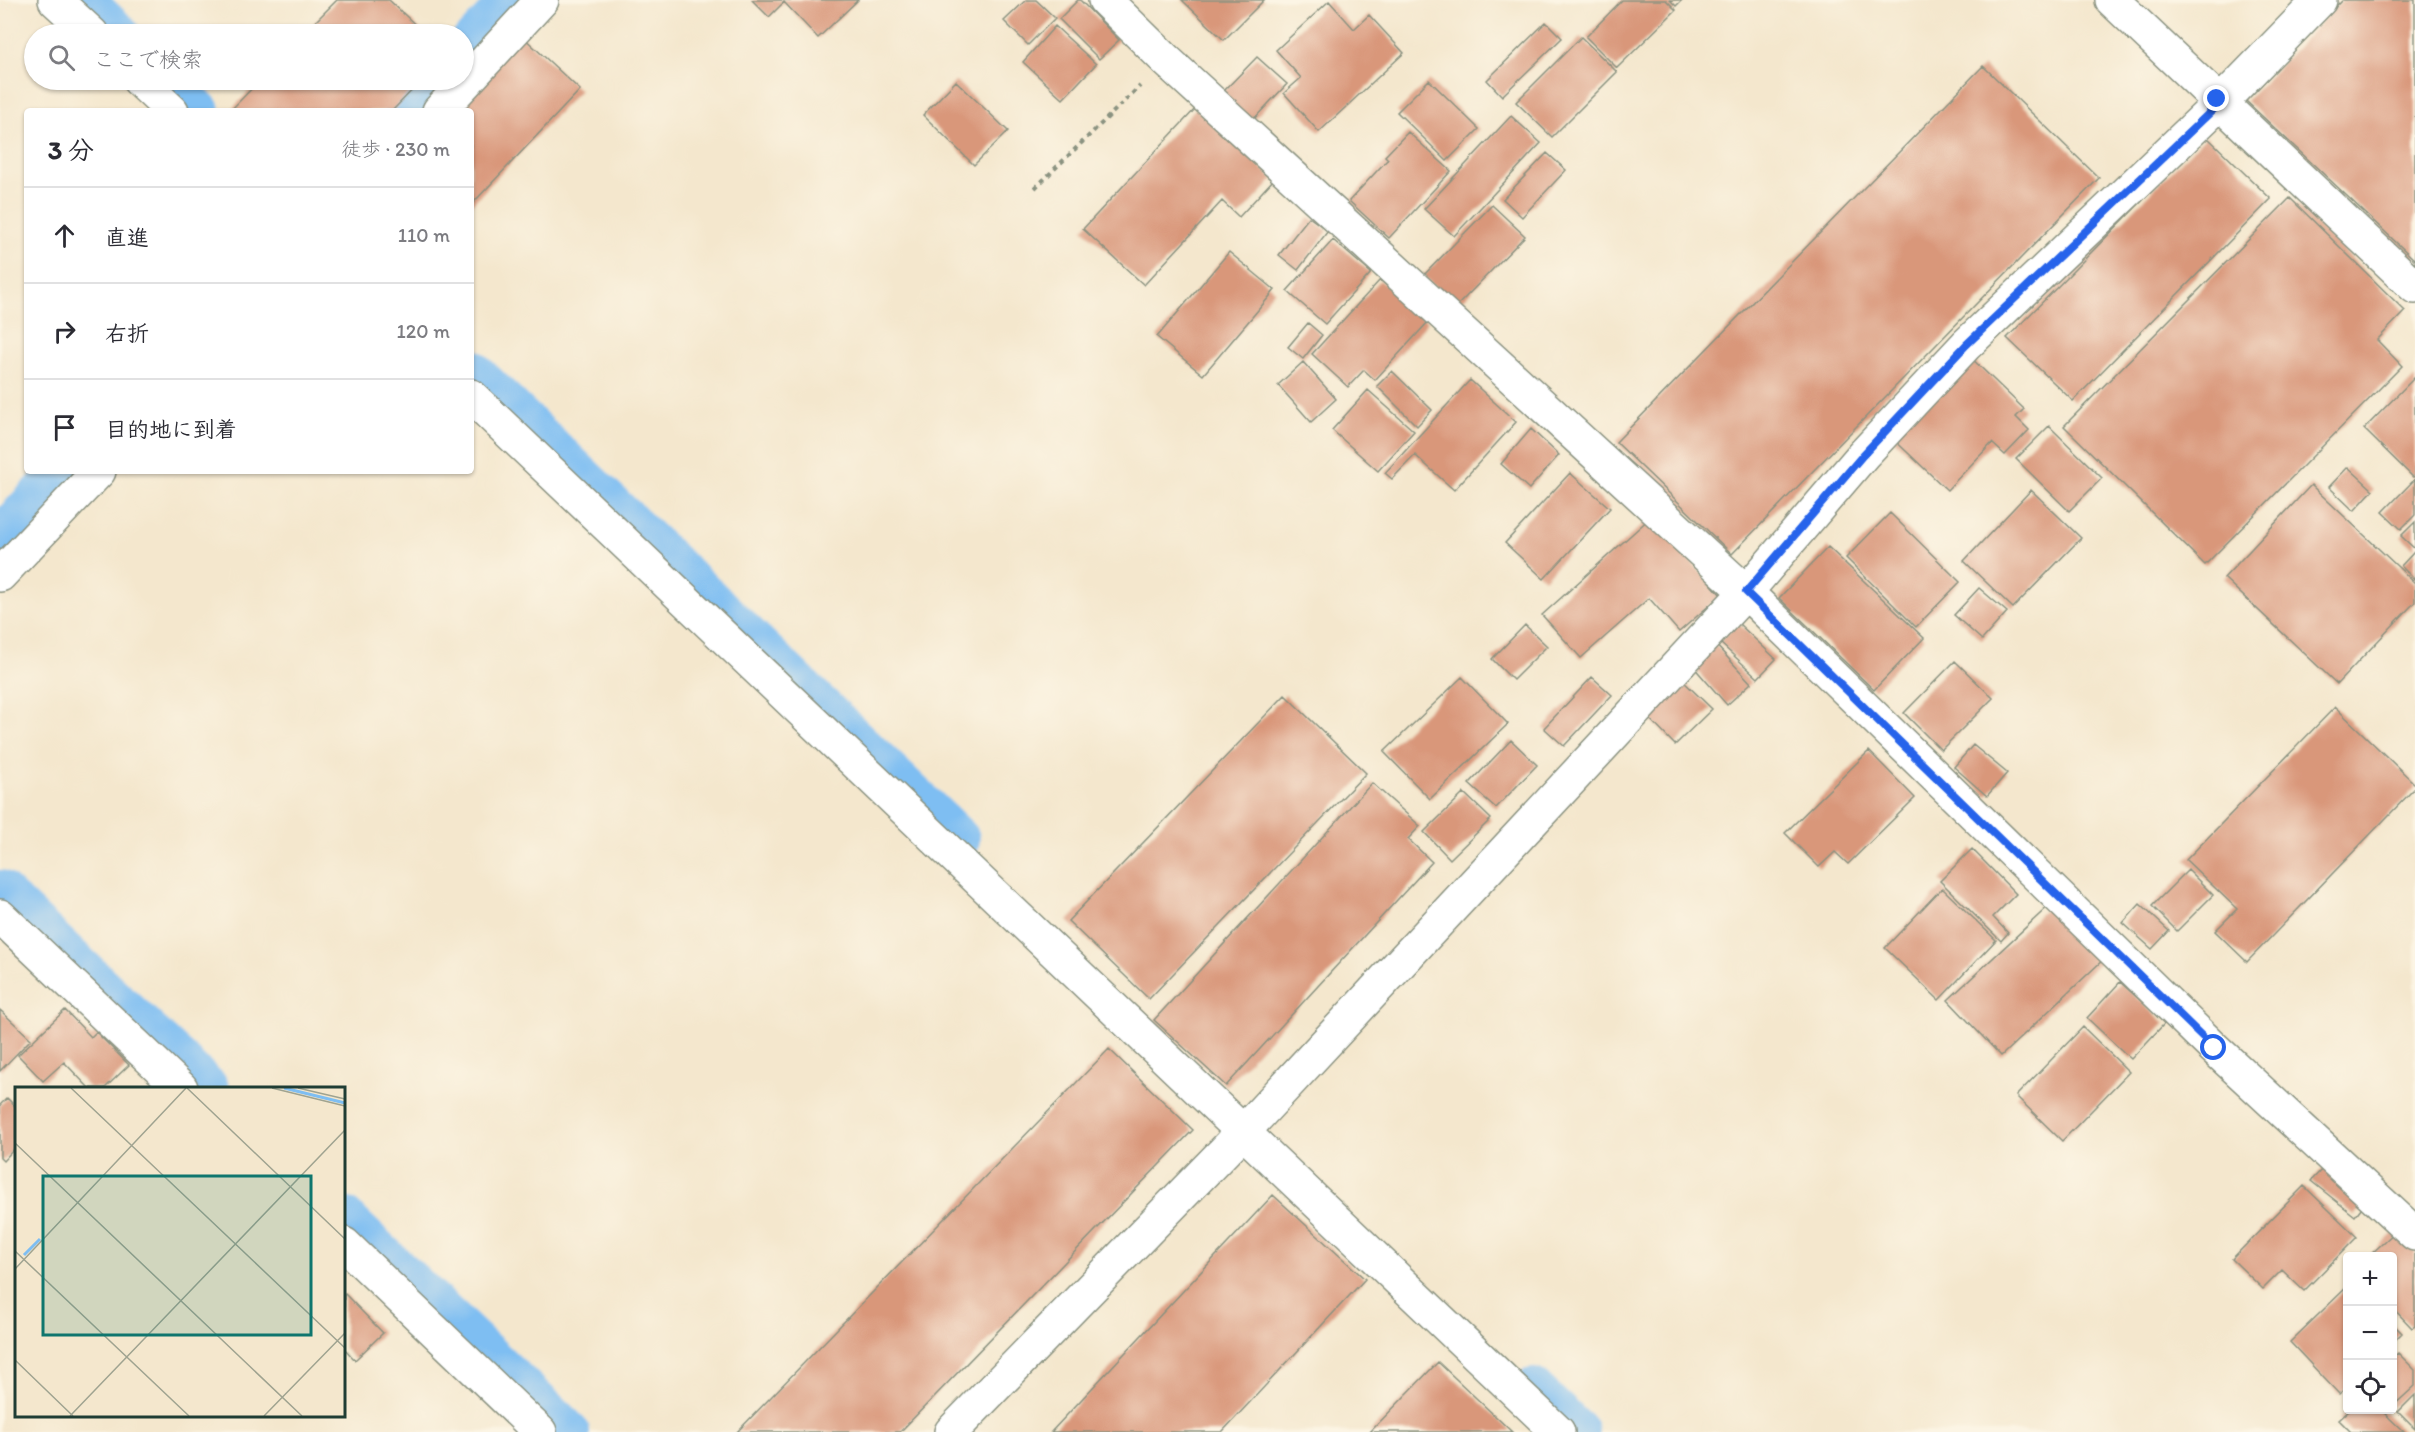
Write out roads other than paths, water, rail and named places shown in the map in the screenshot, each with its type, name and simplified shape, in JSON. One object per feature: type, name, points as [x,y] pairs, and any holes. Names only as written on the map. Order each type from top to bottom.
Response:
[{"type":"street","points":[[55,0],[81,24]]},
{"type":"street","points":[[474,73],[542,0]]},
{"type":"street","points":[[1105,0],[1167,61],[1746,592],[2214,1048],[2415,1234]]},
{"type":"street","points":[[2112,0],[2415,287]]},
{"type":"street","points":[[951,1432],[1242,1133],[1746,592],[1863,455],[1966,345],[2214,96],[2320,0]]},
{"type":"street","points":[[150,90],[169,108]]},
{"type":"street","points":[[442,108],[458,90]]},
{"type":"street","points":[[474,399],[1558,1432]]},
{"type":"street","points":[[0,575],[96,474]]},
{"type":"street","points":[[0,916],[179,1087]]},
{"type":"street","points":[[345,1245],[540,1432]]},
{"type":"waterway","points":[[83,0],[108,24]]},
{"type":"waterway","points":[[474,40],[512,0]]},
{"type":"waterway","points":[[177,90],[196,108]]},
{"type":"waterway","points":[[409,108],[426,90]]},
{"type":"waterway","points":[[474,373],[959,839]]},
{"type":"waterway","points":[[0,537],[60,474]]},
{"type":"waterway","points":[[0,891],[207,1087]]},
{"type":"waterway","points":[[345,1219],[569,1432]]},
{"type":"waterway","points":[[1533,1389],[1578,1432]]}]
